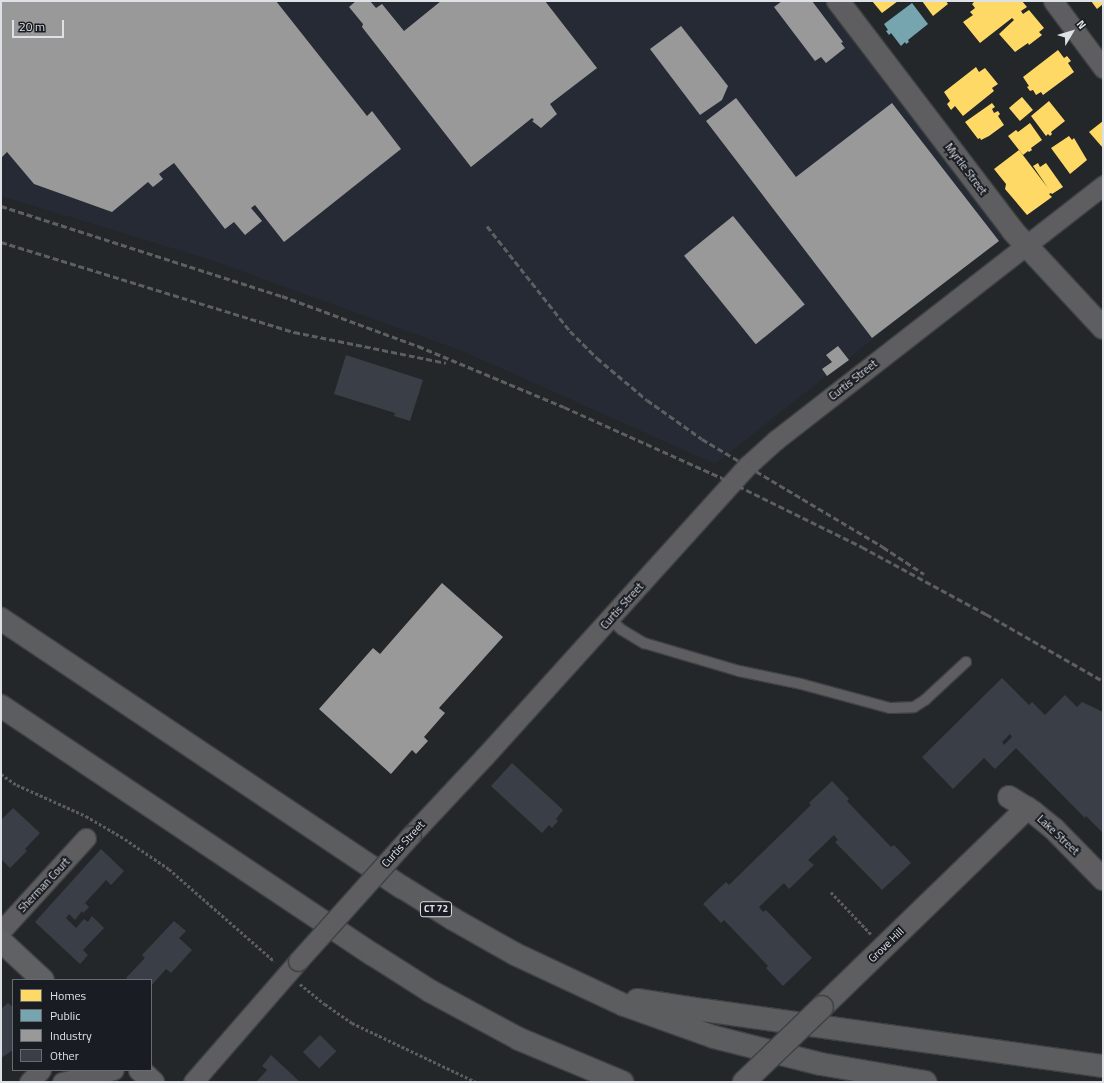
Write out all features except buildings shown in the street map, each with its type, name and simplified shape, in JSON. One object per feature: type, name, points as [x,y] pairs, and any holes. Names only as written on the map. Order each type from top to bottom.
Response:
[{"type":"highway","name":"CT 72","points":[[1,619],[402,887],[500,946],[590,990],[656,1018],[743,1045],[821,1064],[925,1082]]},
{"type":"highway","points":[[1,706],[376,957],[430,991],[519,1039],[622,1082]]},
{"type":"highway","points":[[590,990],[702,1010],[1103,1066]]},
{"type":"main road","points":[[1,941],[42,979]]},
{"type":"main road","points":[[141,1071],[153,1082]]},
{"type":"street","name":"Myrtle Street","points":[[838,1],[1000,214],[1025,244],[1103,328]]},
{"type":"street","points":[[1053,1],[1103,68]]},
{"type":"street","name":"Curtis Street","points":[[193,1082],[298,961],[411,835],[610,619],[732,482],[765,450],[1025,244],[1103,185]]},
{"type":"street","name":"Lake Street","points":[[1018,803],[1054,829],[1103,879]]},
{"type":"street","name":"Grove Hill","points":[[744,1082],[822,1007],[1018,803]]},
{"type":"street","name":"Sherman Court","points":[[1,931],[86,838]]},
{"type":"street","points":[[29,1082],[40,1071]]},
{"type":"street","points":[[62,1082],[110,1071]]},
{"type":"lane","points":[[610,619],[622,630],[644,643],[739,671],[802,684],[890,708],[914,707],[926,700],[966,662]]},
{"type":"path","points":[[1,774],[17,785],[86,816],[157,860],[204,898],[275,962]]},
{"type":"path","points":[[831,892],[873,936]]},
{"type":"path","points":[[300,984],[352,1023],[476,1082]]},
{"type":"shaded area","points":[[1,1],[828,1],[1006,234],[715,464],[465,352],[208,259],[1,196]]},
{"type":"railway","points":[[1,206],[282,296],[418,346],[564,407],[722,478],[862,547],[986,614],[1103,681]]},
{"type":"railway","points":[[487,226],[570,331],[597,358],[647,400],[702,439],[883,547],[924,574]]},
{"type":"railway","points":[[1,242],[294,332],[446,363]]}]
